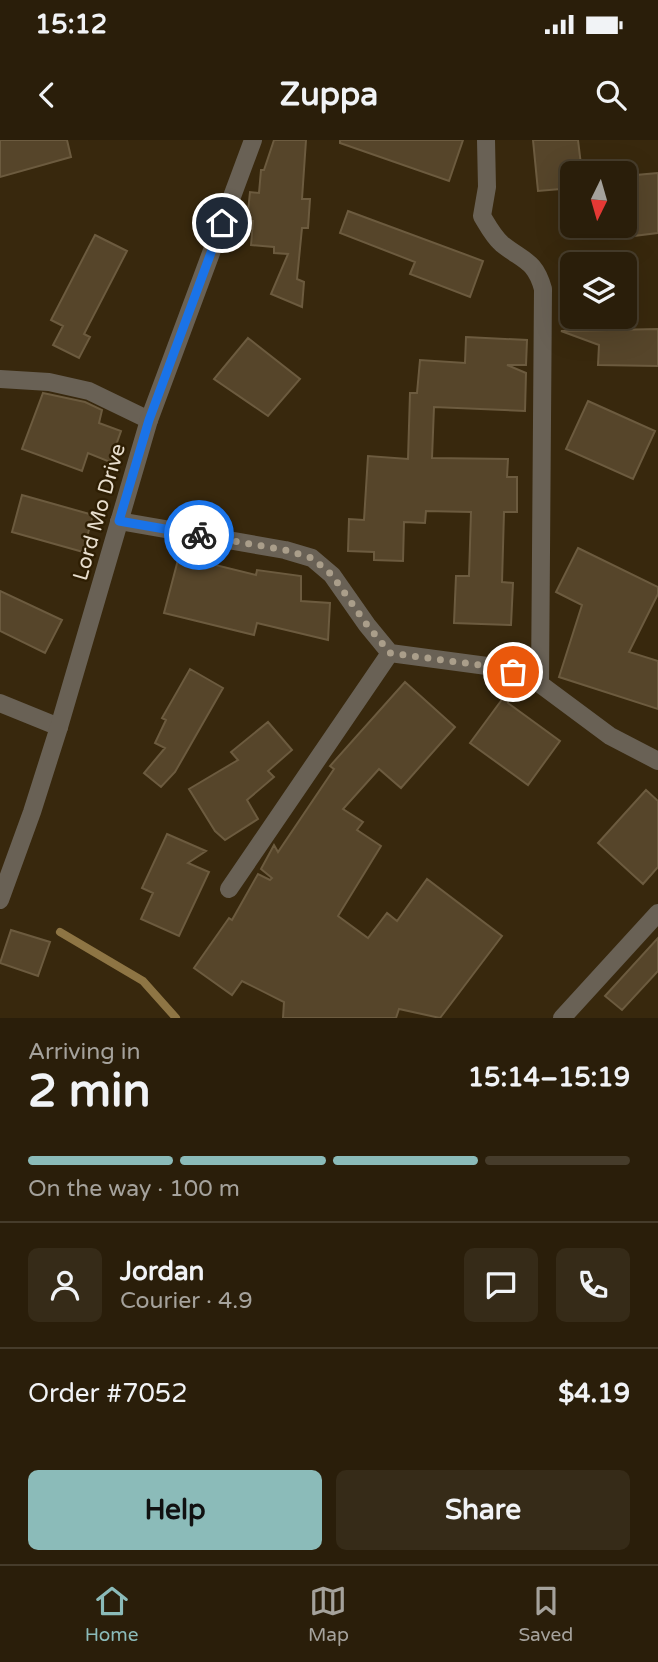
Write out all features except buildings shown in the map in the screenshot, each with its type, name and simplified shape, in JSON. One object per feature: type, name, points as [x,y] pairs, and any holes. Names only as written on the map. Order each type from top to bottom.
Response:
[{"type":"street","name":"Lord Mo Drive","points":[[0,900],[59,727],[149,420],[253,140]]},
{"type":"street","points":[[486,140],[487,187],[482,215],[502,243],[528,261],[539,273],[543,289],[540,684]]},
{"type":"street","points":[[0,379],[49,382],[89,391],[149,420]]},
{"type":"street","points":[[119,521],[285,550],[312,558],[332,575],[390,653],[513,672],[540,684],[610,737],[658,761]]},
{"type":"street","points":[[229,889],[390,653]]},
{"type":"street","points":[[0,703],[59,727]]},
{"type":"street","points":[[562,1018],[658,913]]},
{"type":"waterway","points":[[60,932],[143,981],[176,1018]]},
{"type":"way so far","points":[[199,535],[285,550],[312,558],[332,575],[390,653],[513,672]]},
{"type":"route","points":[[199,535],[119,521],[149,420],[222,223]]}]
